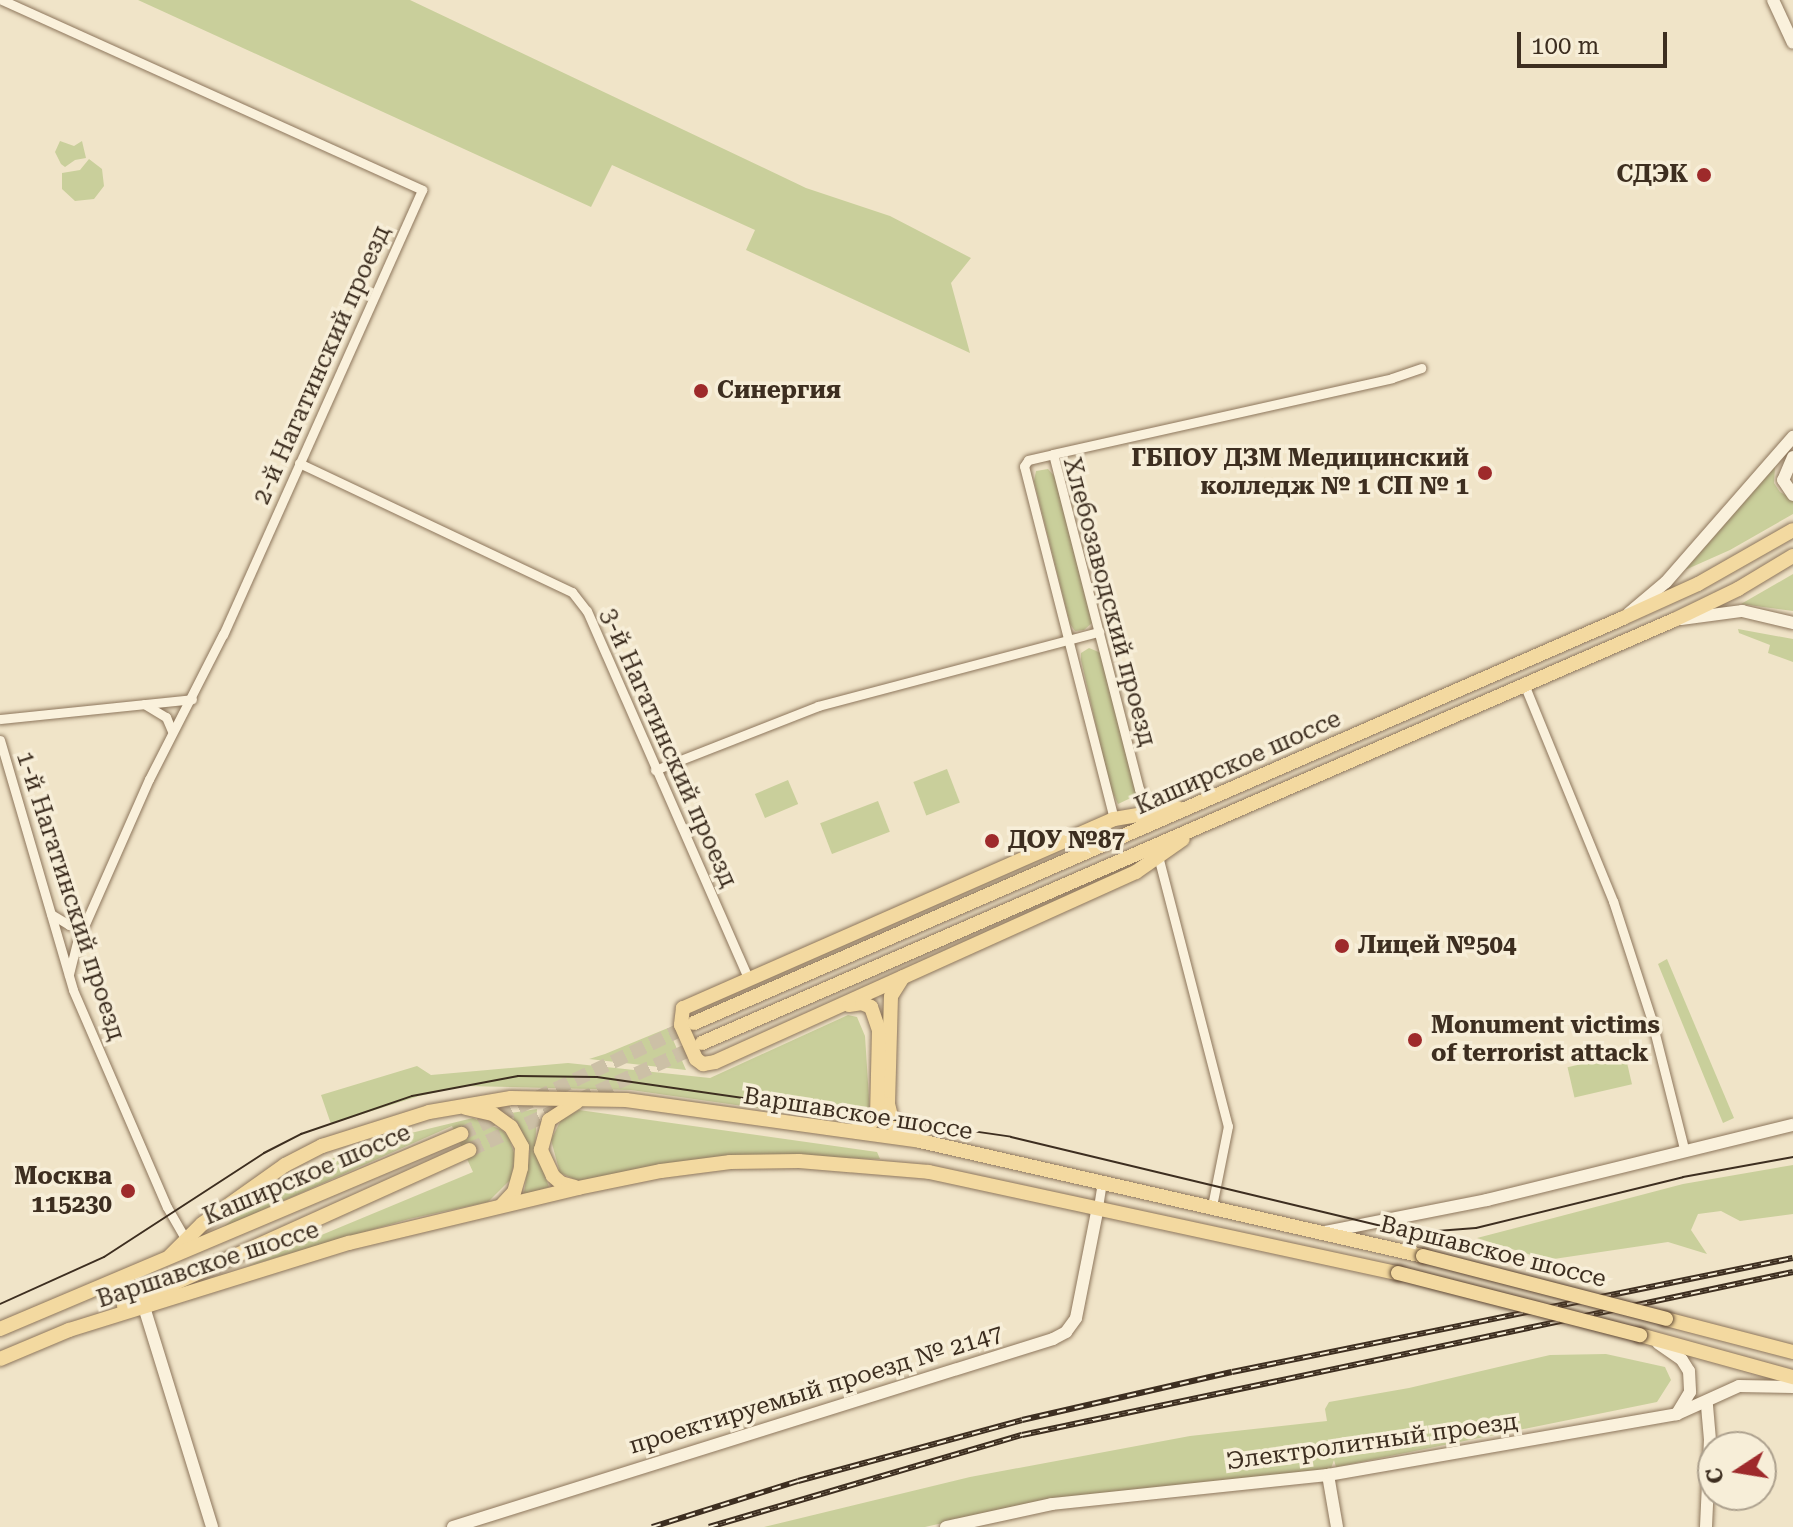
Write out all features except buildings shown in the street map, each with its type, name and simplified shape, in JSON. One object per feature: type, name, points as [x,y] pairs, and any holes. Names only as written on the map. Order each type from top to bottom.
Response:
[{"type":"main road","name":"Каширское шоссе","points":[[694,1023],[1199,806],[1623,618],[1698,584],[1793,530]]},
{"type":"main road","name":"Каширское шоссе","points":[[702,1043],[1674,620],[1738,589],[1793,556]]},
{"type":"main road","points":[[1199,806],[1114,819],[683,1008],[681,1025],[696,1059],[703,1064],[715,1062],[1136,872],[1213,820]]},
{"type":"main road","points":[[910,973],[897,983],[891,996],[888,1104],[893,1124],[920,1141]]},
{"type":"main road","points":[[841,1006],[862,1003],[871,1007],[879,1030],[877,1116],[867,1128],[849,1131]]},
{"type":"main road","name":"Варшавское шоссе","points":[[0,1329],[170,1256],[185,1238],[285,1165],[322,1146],[429,1112],[511,1098],[626,1100],[920,1141],[1325,1232],[1793,1352]]},
{"type":"main road","points":[[578,1188],[561,1183],[553,1176],[541,1150],[549,1120],[581,1100]]},
{"type":"main road","points":[[460,1106],[493,1114],[511,1127],[522,1147],[521,1168],[514,1192],[502,1205]]},
{"type":"main road","name":"Каширское шоссе","points":[[170,1256],[461,1134]]},
{"type":"main road","name":"Каширское шоссе","points":[[69,1330],[469,1150]]},
{"type":"main road","name":"Варшавское шоссе","points":[[0,1359],[69,1330],[349,1243],[502,1205],[716,1164],[799,1161],[903,1167],[1098,1207],[1398,1273],[1793,1377]]},
{"type":"street","name":"2-й Нагатинский проезд","points":[[2,0],[422,190],[192,699],[172,731],[87,918],[69,975]]},
{"type":"street","points":[[1773,0],[1793,43]]},
{"type":"street","points":[[1053,454],[1392,378],[1421,368]]},
{"type":"street","points":[[1623,618],[1666,582],[1793,437]]},
{"type":"street","name":"Хлебозаводский проезд","points":[[1114,819],[1024,473],[1028,460],[1053,454],[1139,789],[1152,812]]},
{"type":"street","points":[[1793,457],[1783,480],[1793,495]]},
{"type":"street","name":"3-й Нагатинский проезд","points":[[299,463],[572,592],[587,611],[749,980]]},
{"type":"street","points":[[1674,620],[1742,611],[1793,623]]},
{"type":"street","points":[[655,770],[818,706],[1099,632]]},
{"type":"street","points":[[1524,684],[1613,901],[1651,1018],[1685,1152]]},
{"type":"street","name":"1-й Нагатинский проезд","points":[[0,719],[192,699]]},
{"type":"street","points":[[143,703],[166,717],[172,731]]},
{"type":"street","name":"1-й Нагатинский проезд","points":[[0,740],[69,975],[99,1055],[167,1207],[185,1238]]},
{"type":"street","points":[[1158,856],[1228,1126],[1212,1206]]},
{"type":"street","points":[[51,914],[69,925],[87,918]]},
{"type":"street","points":[[1325,1232],[1487,1200],[1793,1125]]},
{"type":"street","points":[[1098,1207],[1102,1182]]},
{"type":"street","name":"проектируемый проезд № 2147","points":[[453,1527],[483,1522],[1053,1339],[1066,1332],[1076,1318],[1098,1207]]},
{"type":"street","points":[[144,1307],[212,1527]]},
{"type":"street","points":[[1642,1336],[1670,1350],[1689,1371],[1690,1392],[1677,1414]]},
{"type":"street","name":"Электролитный проезд","points":[[946,1527],[1052,1504],[1328,1475],[1677,1414],[1739,1386],[1793,1387]]},
{"type":"street","points":[[1706,1527],[1710,1440],[1707,1402]]},
{"type":"street","points":[[1328,1475],[1337,1527]]},
{"type":"green space","points":[[138,0],[410,0],[806,188],[890,216],[971,258],[951,283],[970,353],[746,250],[755,230],[612,165],[591,207]]},
{"type":"green space","points":[[60,141],[74,146],[82,141],[86,158],[75,160],[65,167],[55,152]]},
{"type":"green space","points":[[89,159],[102,169],[104,186],[94,199],[75,201],[62,189],[62,173],[80,170]]},
{"type":"green space","points":[[1775,467],[1774,483],[1780,492],[1793,499],[1793,514],[1730,550],[1685,570]]},
{"type":"green space","points":[[1048,469],[1055,477],[1092,623],[1084,630],[1075,631],[1070,624],[1034,481],[1036,471]]},
{"type":"green space","points":[[1793,574],[1793,611],[1741,604]]},
{"type":"green space","points":[[1738,629],[1793,639],[1793,662],[1768,653],[1770,645],[1739,633]]},
{"type":"green space","points":[[1089,648],[1101,653],[1137,795],[1118,804],[1110,787],[1081,660],[1081,653]]},
{"type":"green space","points":[[947,769],[960,803],[926,816],[913,782]]},
{"type":"green space","points":[[788,780],[798,804],[765,818],[755,794]]},
{"type":"green space","points":[[878,801],[890,832],[832,854],[820,823]]},
{"type":"green space","points":[[1667,959],[1734,1118],[1723,1123],[1658,964]]},
{"type":"green space","points":[[848,1015],[857,1017],[865,1036],[870,1114],[866,1121],[855,1122],[631,1090],[465,1086],[419,1096],[331,1124],[321,1095],[417,1066],[431,1075],[568,1063],[710,1078]]},
{"type":"green space","points":[[668,1028],[686,1070],[589,1059],[605,1054]]},
{"type":"green space","points":[[1625,1054],[1632,1084],[1574,1097],[1568,1067]]},
{"type":"green space","points":[[537,1109],[535,1150],[549,1187],[528,1194],[524,1193],[530,1150],[511,1113]]},
{"type":"green space","points":[[579,1110],[877,1152],[880,1159],[790,1157],[581,1182],[560,1173],[551,1140],[561,1120]]},
{"type":"green space","points":[[473,1118],[502,1130],[509,1137],[515,1156],[511,1179],[488,1202],[409,1219],[247,1266],[473,1172],[452,1126],[222,1228],[261,1196],[315,1165],[378,1141]]},
{"type":"green space","points":[[1793,1165],[1793,1214],[1740,1221],[1721,1211],[1698,1214],[1691,1230],[1707,1254],[1668,1242],[1547,1260],[1477,1238],[1683,1184]]},
{"type":"green space","points":[[1606,1354],[1665,1367],[1671,1380],[1657,1402],[1336,1467],[1334,1460],[1330,1471],[1050,1499],[925,1527],[764,1527],[970,1477],[1190,1436],[1327,1421],[1325,1409],[1329,1402],[1409,1388],[1550,1355]]},
{"type":"tunnel","points":[[461,1134],[693,1024]]},
{"type":"tunnel","points":[[579,1100],[702,1044]]},
{"type":"tunnel","points":[[469,1150],[560,1109]]},
{"type":"tram line","points":[[0,1304],[104,1257],[264,1153],[301,1134],[412,1096],[518,1076],[597,1077],[1011,1137],[1411,1233],[1476,1228],[1683,1177],[1793,1157]]},
{"type":"railway","points":[[652,1527],[798,1481],[1022,1420],[1232,1372],[1793,1258]]},
{"type":"railway","points":[[709,1527],[1022,1435],[1793,1272]]},
{"type":"place","name":"СДЭК","points":[[1704,175]]},
{"type":"place","name":"Синергия","points":[[701,391]]},
{"type":"place","name":"ГБПОУ ДЗМ Медицинский колледж № 1 СП № 1","points":[[1485,473]]},
{"type":"place","name":"ДОУ №87","points":[[992,841]]},
{"type":"place","name":"Лицей №504","points":[[1342,946]]},
{"type":"place","name":"Monument victims of terrorist attack","points":[[1415,1040]]},
{"type":"place","name":"Москва 115230","points":[[128,1191]]}]
